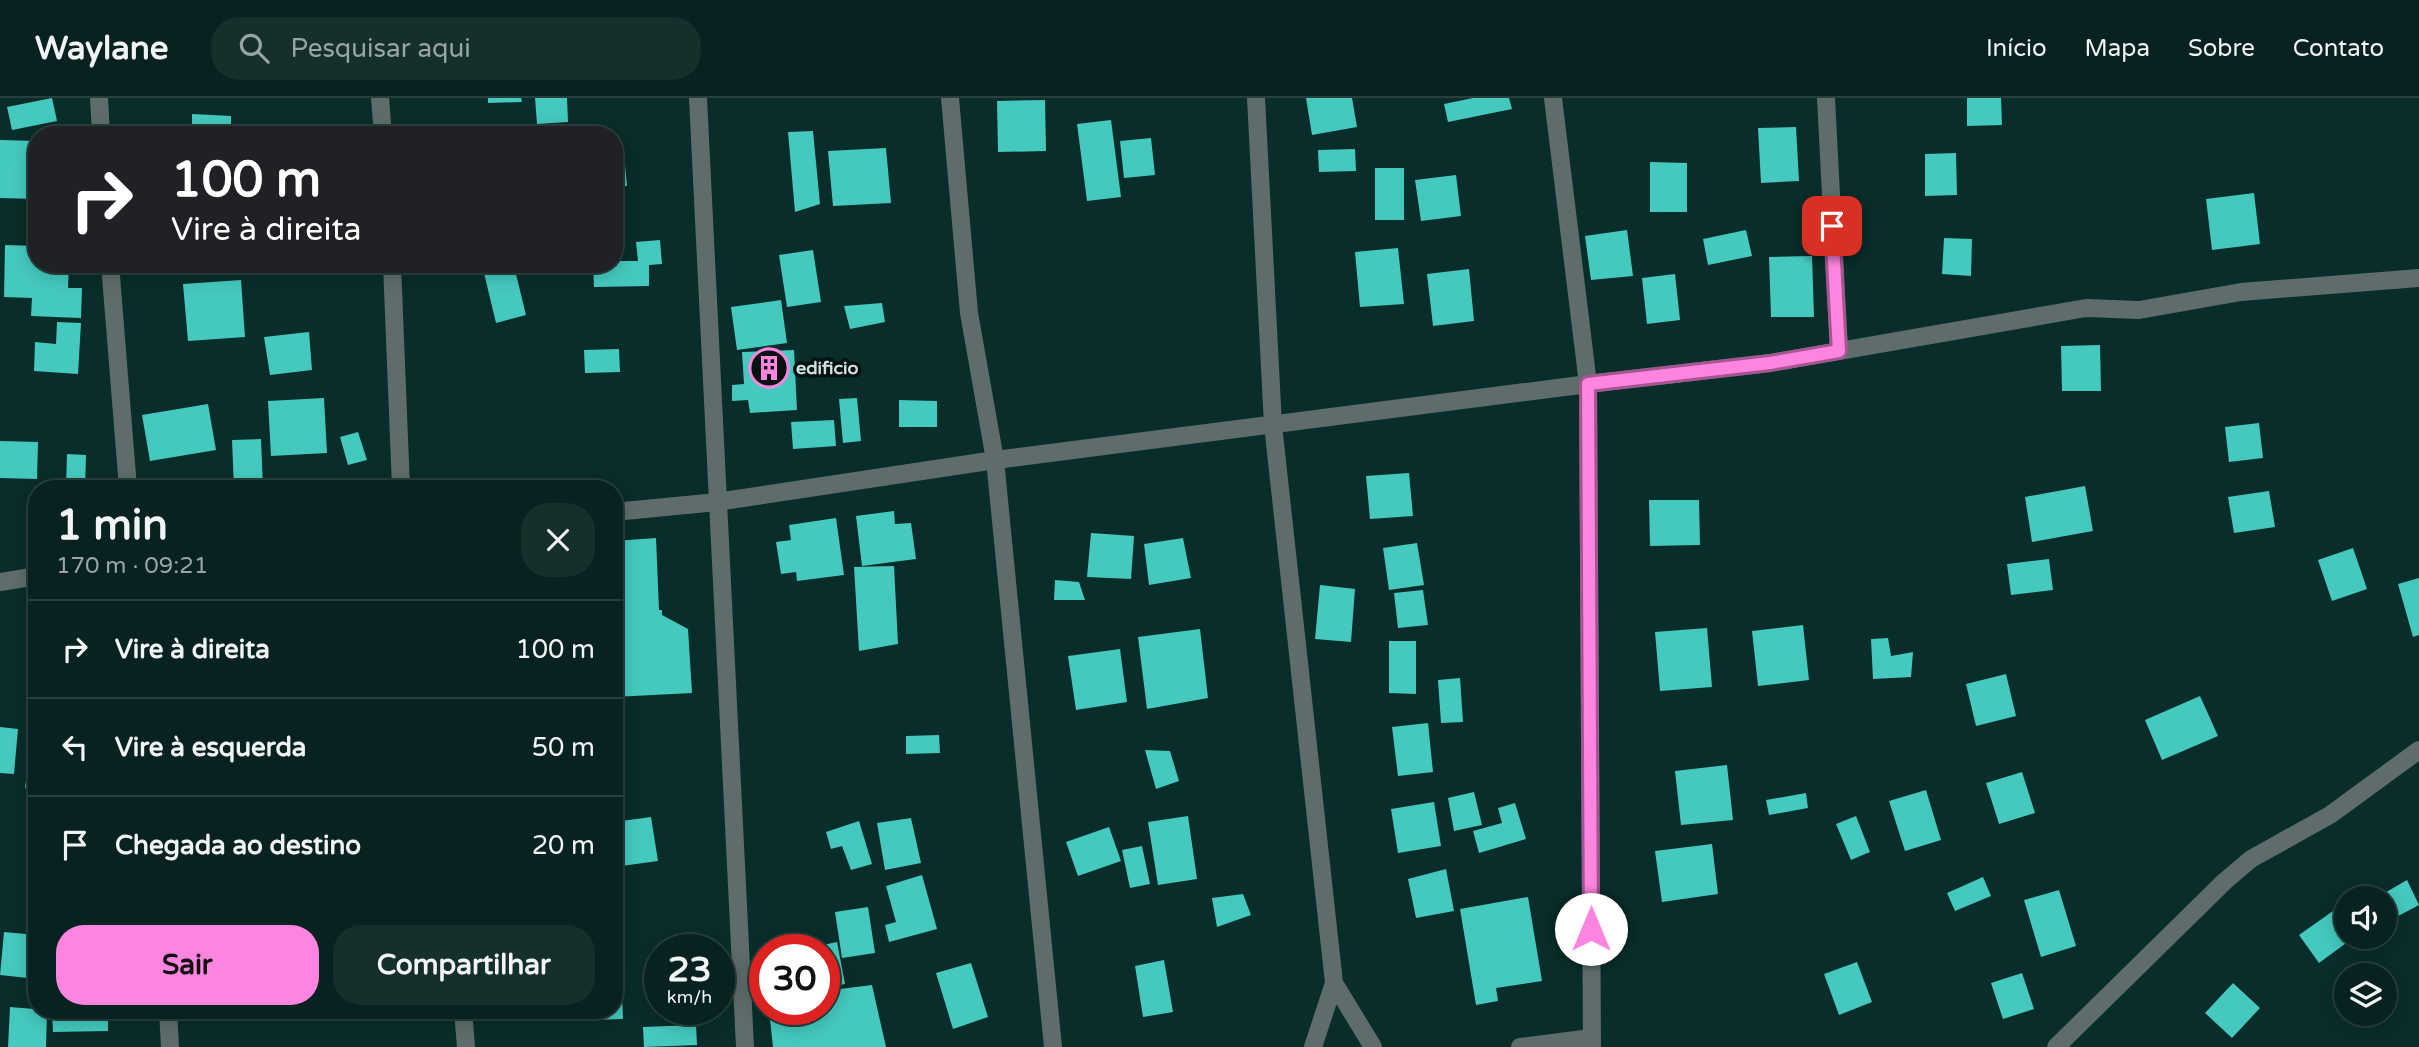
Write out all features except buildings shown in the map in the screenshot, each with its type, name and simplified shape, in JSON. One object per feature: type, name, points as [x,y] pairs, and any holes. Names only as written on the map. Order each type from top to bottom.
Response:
[{"type":"street","points":[[99,98],[101,126]]},
{"type":"street","points":[[380,98],[382,126]]},
{"type":"street","points":[[698,98],[744,1047]]},
{"type":"street","points":[[950,98],[969,313],[995,460],[1053,1047]]},
{"type":"street","points":[[1256,98],[1273,425],[1334,983],[1373,1047]]},
{"type":"street","points":[[1520,1047],[1592,1043],[1588,384],[1553,98]]},
{"type":"street","points":[[1826,98],[1839,351]]},
{"type":"street","points":[[111,273],[127,480]]},
{"type":"street","points":[[392,273],[401,480]]},
{"type":"street","points":[[623,511],[717,502],[995,460],[1770,363],[2086,307],[2139,310],[2241,292],[2419,278]]},
{"type":"street","points":[[0,582],[28,577]]},
{"type":"street","points":[[2056,1047],[2225,881],[2251,859],[2330,815],[2419,750]]},
{"type":"street","points":[[1312,1047],[1334,983]]},
{"type":"street","points":[[168,1019],[170,1047]]},
{"type":"street","points":[[464,1019],[466,1047]]},
{"type":"place","name":"edificio","points":[[769,368]]},
{"type":"route","points":[[1591,929],[1588,384],[1770,363],[1839,351],[1832,226]]}]
